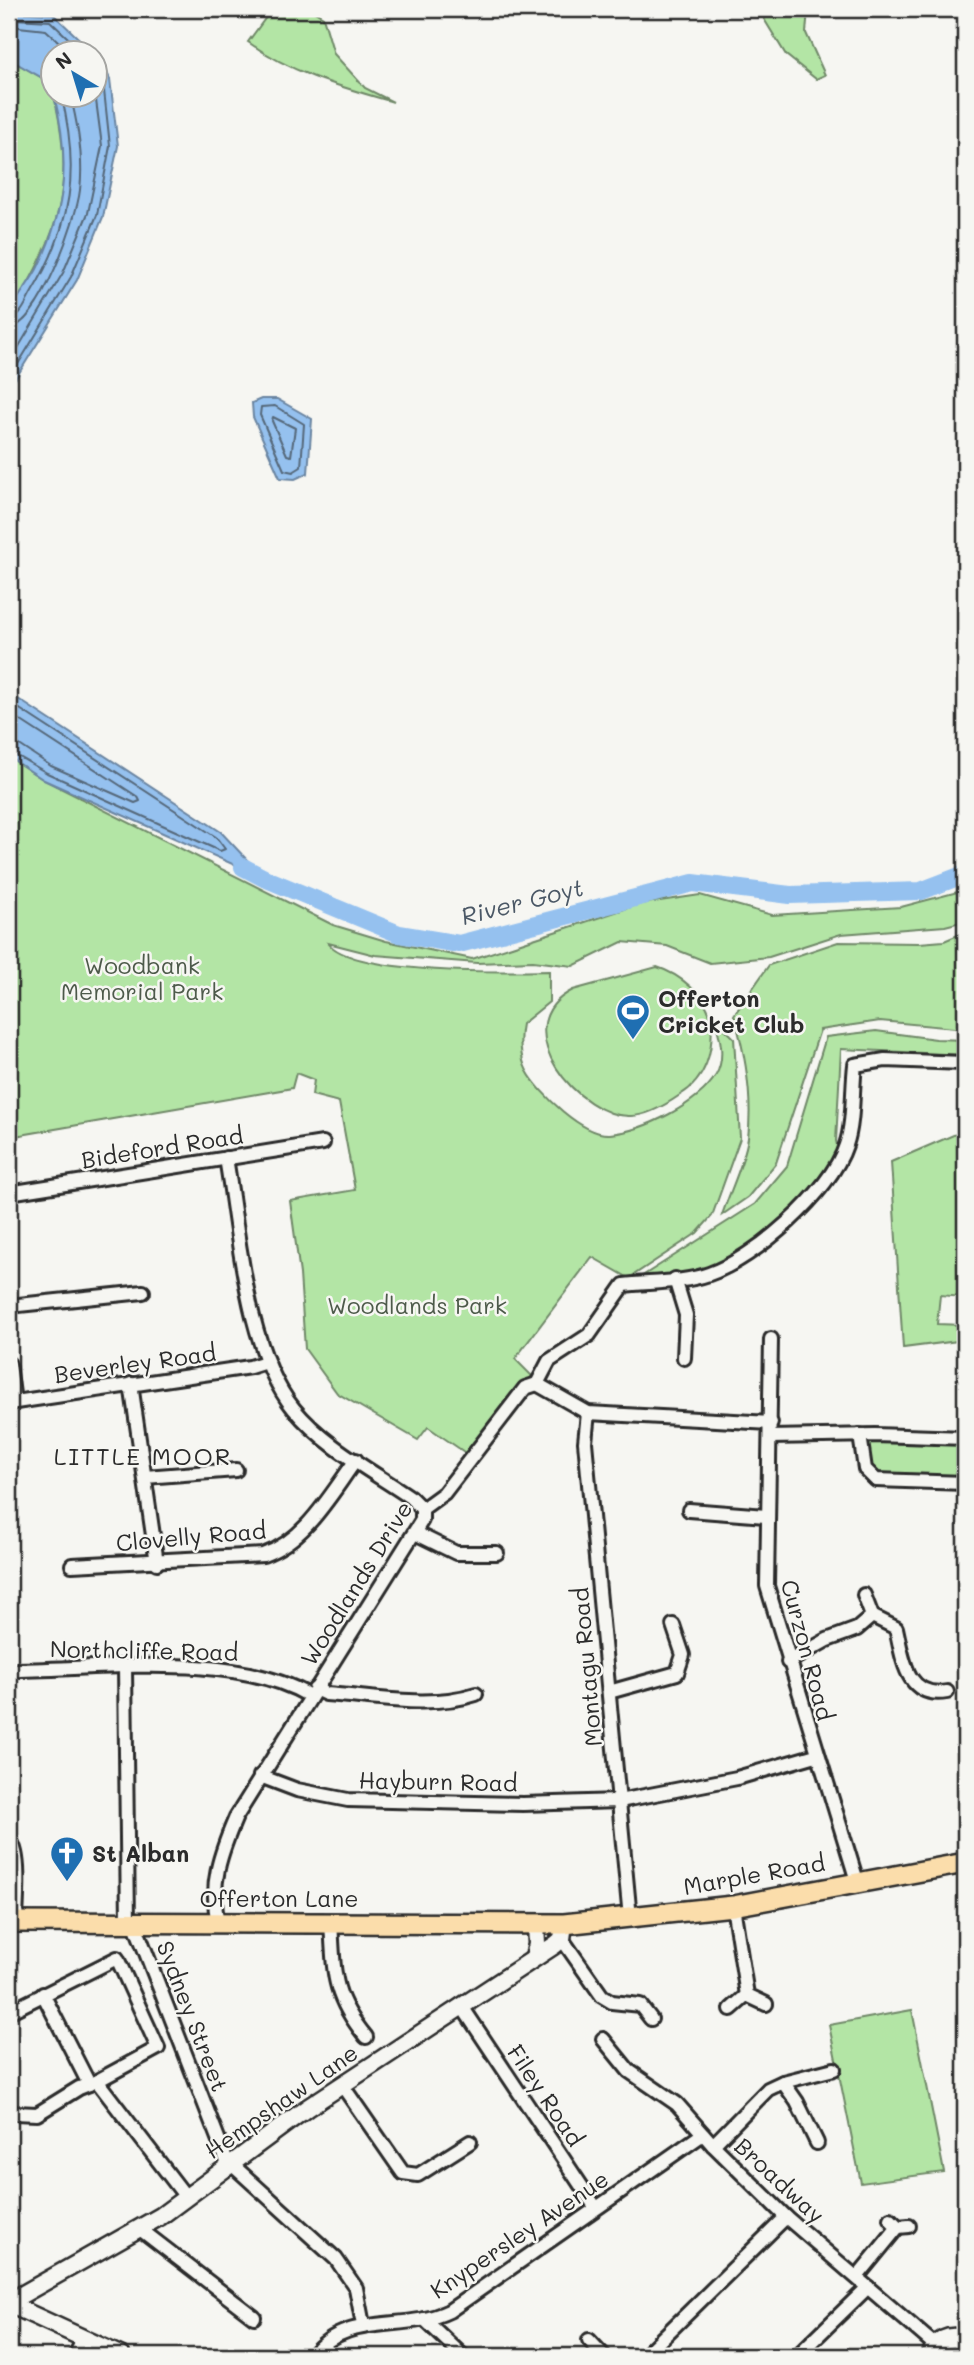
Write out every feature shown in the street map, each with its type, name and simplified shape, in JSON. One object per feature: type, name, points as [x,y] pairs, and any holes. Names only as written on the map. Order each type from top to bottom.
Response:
[{"type":"main road","name":"Marple Road","points":[[553,1928],[733,1906],[857,1881],[964,1868]]},
{"type":"main road","name":"Offerton Lane","points":[[13,1922],[331,1922],[553,1928]]},
{"type":"main road","points":[[934,2351],[947,2339],[963,2336]]},
{"type":"street","name":"Woodlands Drive","points":[[218,1923],[212,1899],[219,1855],[236,1817],[415,1533],[422,1521],[422,1510],[444,1493],[525,1388],[537,1384],[549,1362],[589,1335],[624,1285],[708,1275],[749,1254],[787,1224],[831,1173],[847,1145],[855,1065],[885,1060],[963,1063]]},
{"type":"street","name":"Bideford Road","points":[[9,1193],[323,1143]]},
{"type":"street","points":[[226,1158],[258,1343],[266,1362],[295,1410],[356,1460],[410,1497],[422,1510]]},
{"type":"street","points":[[676,1279],[686,1315],[684,1358]]},
{"type":"street","points":[[9,1306],[143,1292]]},
{"type":"street","name":"Curzon Road","points":[[771,1339],[766,1516],[767,1586],[816,1755],[857,1881]]},
{"type":"street","name":"Beverley Road","points":[[11,1403],[250,1367],[266,1362]]},
{"type":"street","points":[[9,1364],[11,1403]]},
{"type":"street","points":[[131,1384],[157,1563]]},
{"type":"street","points":[[537,1384],[588,1413],[770,1430],[965,1438]]},
{"type":"street","name":"Montagu Road","points":[[588,1413],[585,1443],[630,1918]]},
{"type":"street","points":[[860,1435],[865,1469],[876,1480],[965,1483]]},
{"type":"street","name":"Clovelly Road","points":[[72,1565],[157,1563],[263,1555],[280,1549],[310,1522],[356,1460]]},
{"type":"street","points":[[145,1478],[236,1470]]},
{"type":"street","points":[[689,1510],[766,1516]]},
{"type":"street","points":[[415,1533],[456,1553],[497,1553]]},
{"type":"street","points":[[864,1595],[872,1616],[896,1628],[910,1681],[920,1690],[934,1694],[947,1692]]},
{"type":"street","points":[[788,1662],[827,1640],[857,1629],[872,1616]]},
{"type":"street","points":[[609,1692],[677,1674],[683,1655],[673,1625]]},
{"type":"street","points":[[125,1667],[131,1922]]},
{"type":"street","name":"Northcliffe Road","points":[[11,1671],[125,1667],[247,1672],[326,1694],[458,1700],[476,1694]]},
{"type":"street","name":"Hayburn Road","points":[[260,1776],[296,1790],[348,1800],[523,1804],[619,1801],[737,1778],[816,1755]]},
{"type":"street","points":[[9,1839],[13,1843],[16,1862],[13,1922]]},
{"type":"street","points":[[733,1906],[747,1995]]},
{"type":"street","name":"Sydney Street","points":[[131,1922],[229,2164]]},
{"type":"street","points":[[331,1922],[338,1994],[346,2013],[366,2037]]},
{"type":"street","points":[[534,1956],[553,1928],[602,1996],[612,2003],[639,2006],[651,2019]]},
{"type":"street","name":"Hempshaw Lane","points":[[9,2303],[140,2229],[342,2085],[534,1956],[553,1928]]},
{"type":"street","points":[[9,2012],[117,1958],[122,1963],[158,2048],[37,2114],[16,2113],[9,2108]]},
{"type":"street","points":[[43,1994],[93,2083],[186,2197]]},
{"type":"street","points":[[747,1995],[766,2004]]},
{"type":"street","points":[[731,2009],[747,1995]]},
{"type":"street","name":"Filey Road","points":[[461,2005],[596,2208]]},
{"type":"street","name":"Broadway","points":[[602,2039],[629,2071],[677,2104],[713,2145],[786,2217],[857,2277],[934,2351]]},
{"type":"street","points":[[713,2145],[761,2094],[783,2082],[834,2068]]},
{"type":"street","points":[[783,2082],[797,2102],[817,2143]]},
{"type":"street","points":[[342,2085],[402,2173],[418,2175],[470,2142]]},
{"type":"street","name":"Knypersley Avenue","points":[[312,2356],[329,2340],[363,2325],[424,2319],[440,2315],[463,2302],[703,2134]]},
{"type":"street","points":[[229,2164],[336,2259],[356,2288],[363,2325]]},
{"type":"street","points":[[644,2356],[786,2217]]},
{"type":"street","points":[[857,2277],[899,2224]]},
{"type":"street","points":[[140,2229],[254,2317]]},
{"type":"street","points":[[40,2316],[38,2296],[45,2282]]},
{"type":"street","points":[[797,2356],[868,2287]]},
{"type":"street","points":[[9,2303],[122,2356]]},
{"type":"street","points":[[424,2319],[463,2356]]},
{"type":"street","points":[[75,2356],[84,2338]]},
{"type":"street","points":[[589,2340],[604,2356]]},
{"type":"green space","points":[[272,9],[310,9],[323,17],[334,54],[365,88],[393,102],[335,85],[300,71],[248,42]]},
{"type":"green space","points":[[765,9],[808,9],[806,33],[825,75],[816,79],[786,55],[764,19]]},
{"type":"green space","points":[[9,59],[38,76],[38,108],[57,108],[63,150],[63,179],[60,205],[42,257],[9,317]]},
{"type":"green space","points":[[9,757],[44,780],[333,925],[386,941],[472,959],[640,904],[700,895],[772,915],[901,907],[965,890],[965,921],[945,926],[841,934],[769,957],[710,963],[667,946],[622,942],[573,966],[533,961],[477,963],[375,955],[328,943],[343,953],[367,961],[398,966],[467,971],[549,971],[549,1002],[522,1024],[520,1042],[523,1060],[533,1080],[551,1101],[575,1121],[599,1133],[623,1132],[654,1122],[684,1106],[708,1086],[721,1061],[720,1039],[714,1018],[734,1038],[740,1138],[712,1216],[697,1233],[629,1278],[592,1257],[515,1359],[532,1376],[470,1456],[428,1427],[418,1440],[337,1393],[305,1349],[300,1274],[290,1201],[355,1190],[339,1102],[312,1095],[314,1080],[296,1073],[292,1088],[9,1137]]},
{"type":"green space","points":[[965,932],[965,1029],[880,1021],[820,1030],[776,1163],[748,1197],[722,1215],[743,1157],[749,1123],[747,1076],[734,1015],[769,965],[838,942],[919,943],[944,941]]},
{"type":"green space","points":[[657,967],[691,987],[709,1012],[712,1032],[706,1063],[702,1073],[689,1089],[657,1109],[631,1116],[611,1113],[591,1103],[572,1087],[556,1068],[547,1046],[545,1025],[553,1006],[573,990]]},
{"type":"green space","points":[[876,1031],[965,1040],[965,1055],[841,1049],[836,1141],[838,1150],[798,1204],[764,1236],[727,1261],[680,1275],[636,1280],[755,1204],[787,1166],[826,1037]]},
{"type":"green space","points":[[965,1130],[965,1286],[963,1297],[940,1295],[937,1324],[964,1325],[965,1319],[965,1340],[903,1348],[891,1162]]},
{"type":"green space","points":[[860,1435],[965,1438],[965,1483],[868,1475]]},
{"type":"green space","points":[[912,2010],[944,2172],[861,2183],[829,2025]]},
{"type":"green space","points":[[965,2340],[965,2356],[931,2356],[932,2352]]},
{"type":"water","points":[[9,12],[53,14],[78,38],[38,38],[38,76],[9,59]]},
{"type":"water","points":[[108,75],[118,146],[103,217],[77,280],[9,389],[9,319],[17,299],[31,280],[48,245],[60,203],[64,161],[57,108],[108,108]]},
{"type":"water","points":[[261,399],[277,399],[312,419],[308,473],[295,479],[280,478],[253,417],[252,403]]},
{"type":"water","points":[[9,693],[221,832],[264,878],[44,780],[9,757]]},
{"type":"waterway","name":"River Goyt","points":[[243,867],[399,934],[459,944],[693,883],[790,895],[921,891],[965,874]]},
{"type":"place","name":"Offerton Cricket Club","points":[[633,1041]]},
{"type":"place","name":"St Alban","points":[[67,1883]]},
{"type":"district","name":"LITTLE MOOR","points":[[143,1455]]},
{"type":"park label","name":"Woodbank Memorial Park","points":[[142,978]]},
{"type":"park label","name":"Woodlands Park","points":[[417,1305]]}]
